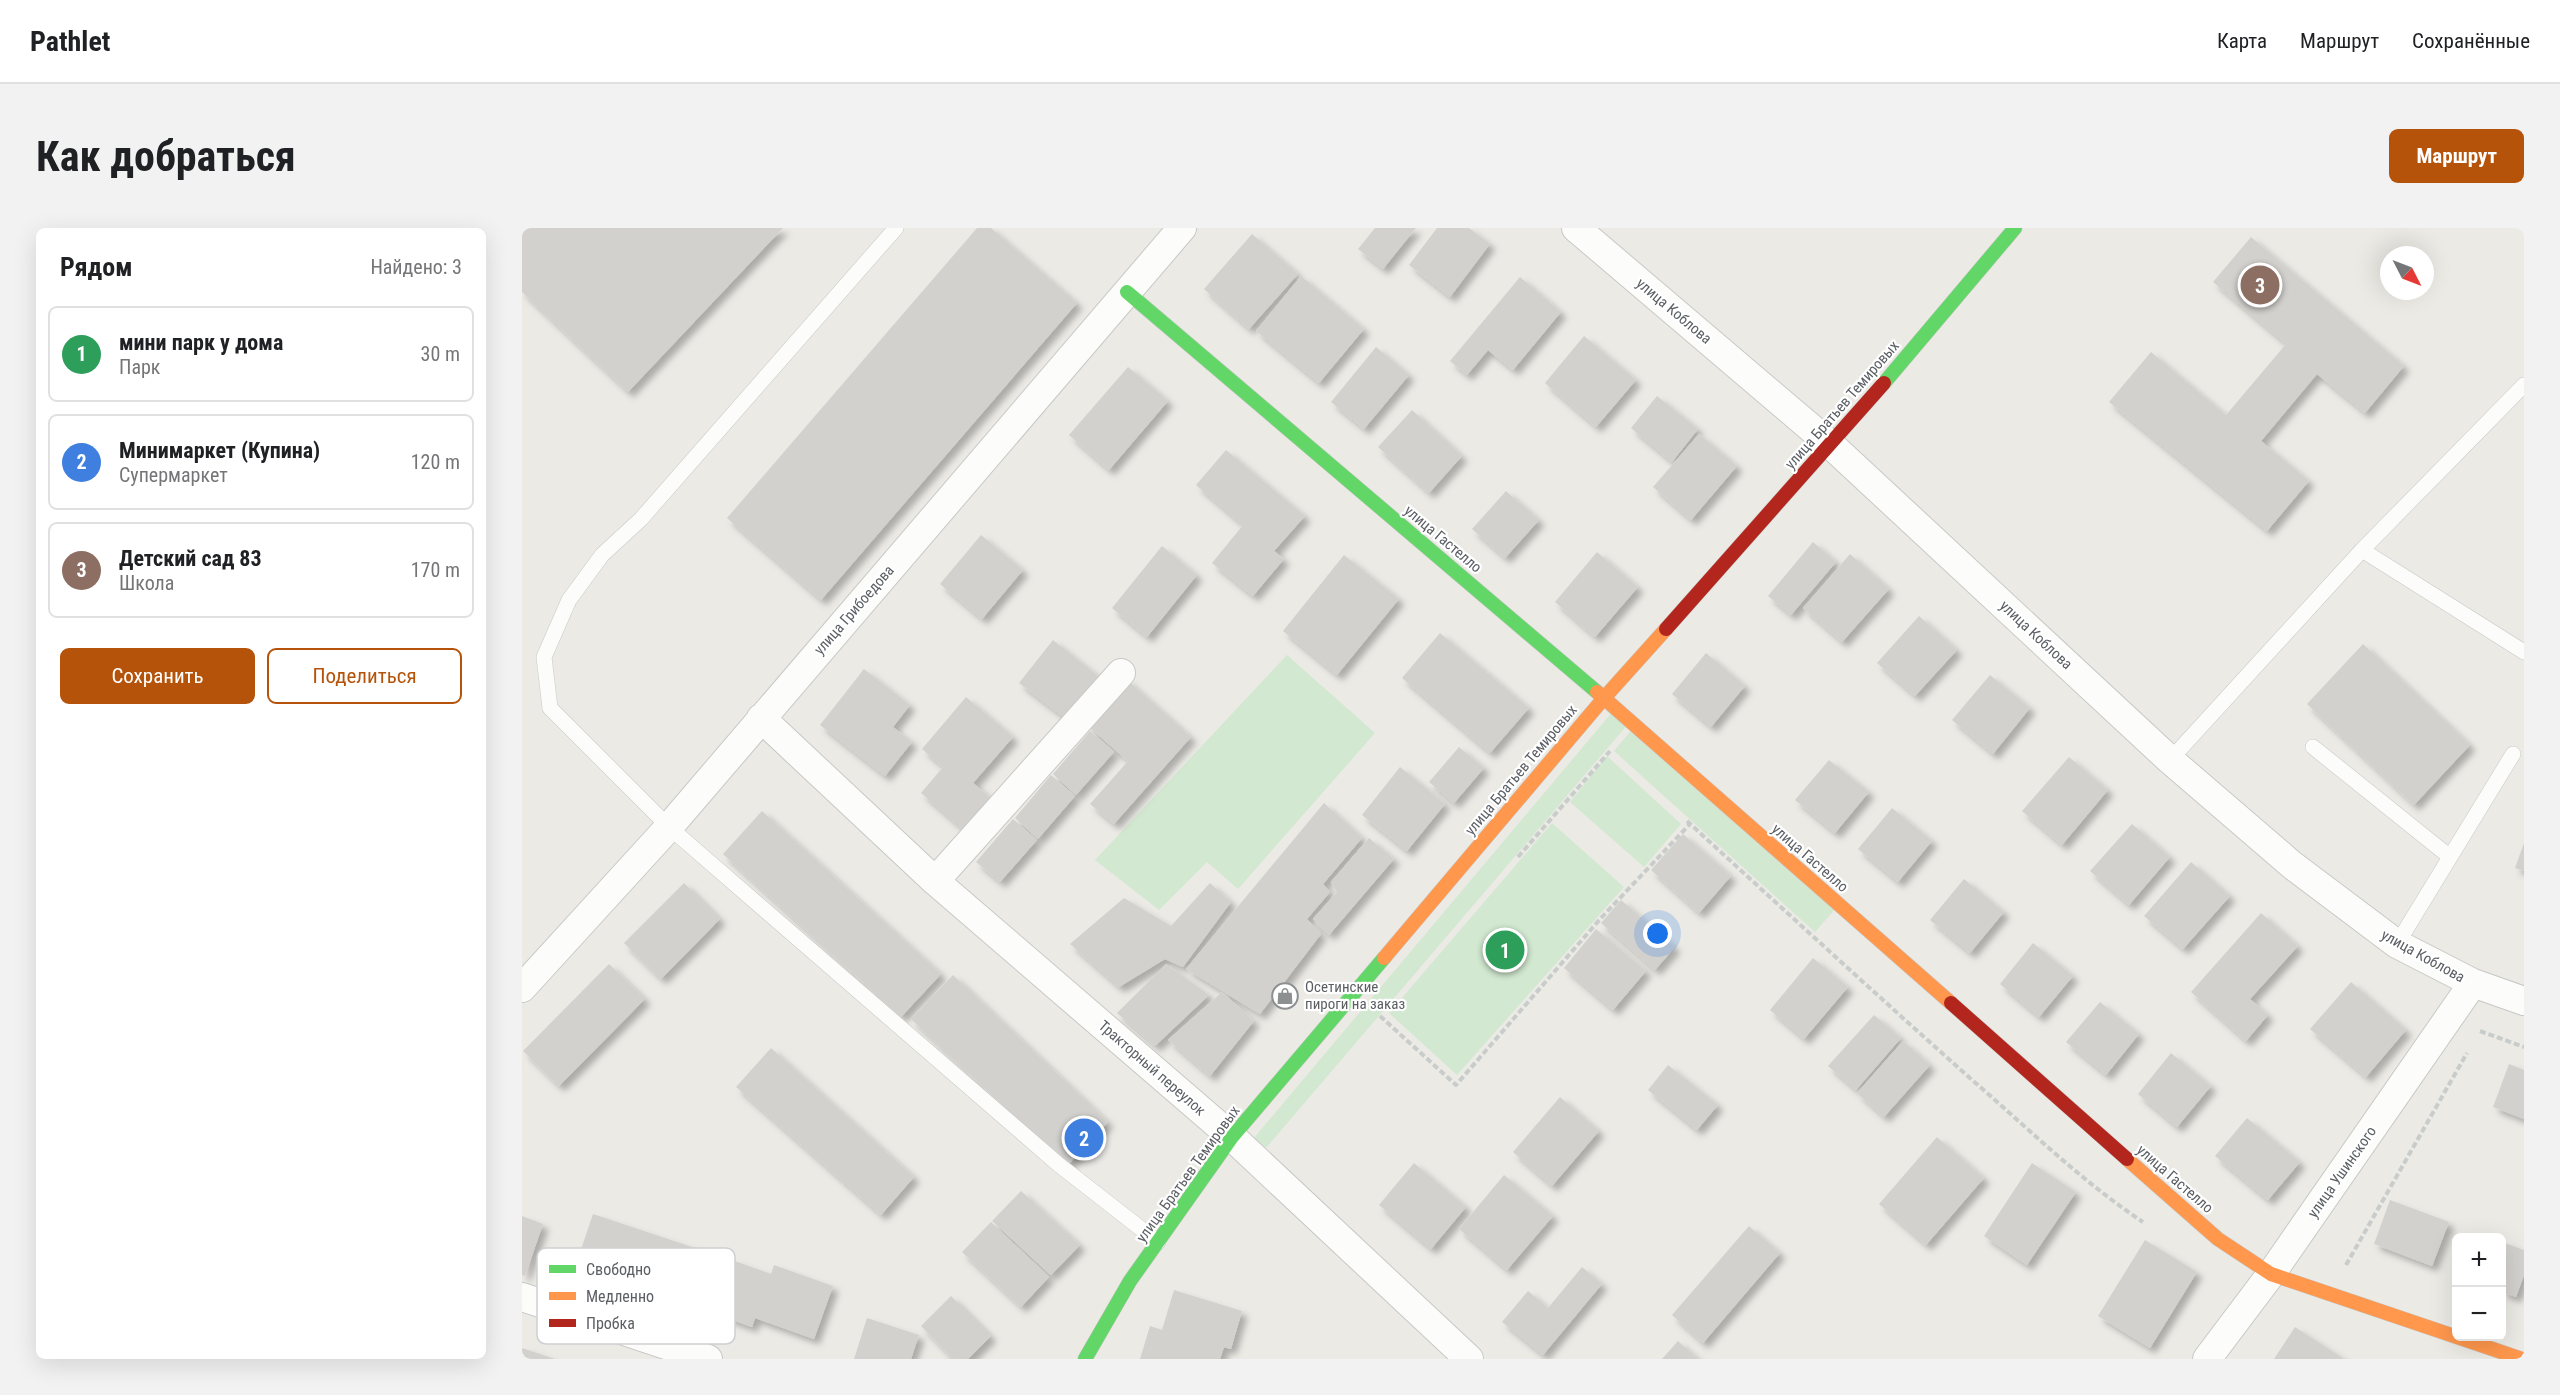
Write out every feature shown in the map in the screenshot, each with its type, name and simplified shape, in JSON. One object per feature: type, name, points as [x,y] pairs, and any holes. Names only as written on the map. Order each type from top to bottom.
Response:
[{"type":"street","name":"улица Грибоедова","points":[[522,988],[669,827],[1182,228]]},
{"type":"street","name":"улица Коблова","points":[[1576,228],[1832,445],[2170,760],[2292,865],[2397,944],[2473,983],[2524,1001]]},
{"type":"street","name":"улица Братьев Темировых","points":[[1085,1359],[1131,1281],[1232,1137],[1604,698],[1832,445],[2015,228]]},
{"type":"street","name":"улица Гастелло","points":[[1127,292],[1604,698],[2218,1239],[2271,1274],[2522,1359]]},
{"type":"street","points":[[935,881],[1121,673]]},
{"type":"street","name":"Тракторный переулок","points":[[761,718],[935,881],[1232,1137],[1469,1359]]},
{"type":"street","name":"улица Ушинского","points":[[2206,1359],[2271,1274],[2473,983]]},
{"type":"street","points":[[522,1297],[537,1302]]},
{"type":"street","points":[[663,1344],[708,1359]]},
{"type":"lane","points":[[896,228],[641,519],[602,555],[569,600],[544,657],[550,708],[669,827],[1059,1164],[1158,1242]]},
{"type":"lane","points":[[2170,760],[2362,549],[2524,385]]},
{"type":"lane","points":[[2362,549],[2524,652]]},
{"type":"lane","points":[[2313,747],[2450,857]]},
{"type":"lane","points":[[2397,944],[2513,754]]},
{"type":"path","points":[[1380,1016],[1456,1086],[1601,918],[1690,824]]},
{"type":"path","points":[[2474,1041],[2480,1030],[2524,1047]]},
{"type":"path","points":[[2340,1275],[2468,1051]]},
{"type":"green space","points":[[1287,655],[1375,733],[1238,889],[1207,862],[1159,910],[1095,860]]},
{"type":"green space","points":[[1614,710],[1629,723],[1266,1148],[1254,1138]]},
{"type":"green space","points":[[1634,727],[1836,908],[1815,932],[1614,751]]},
{"type":"green space","points":[[1607,756],[1681,824],[1644,867],[1570,802]]},
{"type":"green space","points":[[1552,823],[1624,887],[1457,1075],[1389,1013]]},
{"type":"building","points":[[522,228],[783,228],[628,392],[522,292]]},
{"type":"building","points":[[977,228],[991,228],[1077,303],[821,600],[727,518]]},
{"type":"building","points":[[1375,228],[1416,228],[1383,269],[1358,249]]},
{"type":"building","points":[[1437,228],[1469,228],[1490,244],[1450,297],[1409,265]]},
{"type":"building","points":[[1252,234],[1298,274],[1249,329],[1204,289]]},
{"type":"building","points":[[2251,237],[2404,366],[2365,413],[2317,374],[2261,441],[2309,481],[2267,531],[2109,402],[2151,352],[2226,415],[2286,344],[2213,282]]},
{"type":"building","points":[[1301,276],[1364,329],[1319,383],[1256,331]]},
{"type":"building","points":[[1520,277],[1561,312],[1513,370],[1488,350],[1467,375],[1450,361]]},
{"type":"building","points":[[1584,336],[1636,380],[1596,427],[1545,383]]},
{"type":"building","points":[[1376,347],[1409,375],[1364,429],[1331,402]]},
{"type":"building","points":[[1128,367],[1168,401],[1109,470],[1069,435]]},
{"type":"building","points":[[1657,396],[1698,429],[1672,462],[1631,428]]},
{"type":"building","points":[[1412,410],[1462,456],[1429,493],[1378,447]]},
{"type":"building","points":[[1699,434],[1737,466],[1691,520],[1653,487]]},
{"type":"building","points":[[1226,450],[1305,516],[1274,551],[1284,559],[1253,596],[1212,563],[1243,525],[1196,485]]},
{"type":"building","points":[[1506,491],[1539,520],[1505,558],[1472,529]]},
{"type":"building","points":[[981,535],[1023,570],[982,619],[940,584]]},
{"type":"building","points":[[1813,542],[1836,562],[1791,615],[1768,596]]},
{"type":"building","points":[[1162,546],[1197,575],[1147,637],[1112,608]]},
{"type":"building","points":[[1597,552],[1638,587],[1595,637],[1555,602]]},
{"type":"building","points":[[1850,554],[1889,589],[1842,642],[1803,608]]},
{"type":"building","points":[[1344,555],[1399,599],[1337,675],[1283,631]]},
{"type":"building","points":[[1919,616],[1957,650],[1915,696],[1877,663]]},
{"type":"building","points":[[1440,633],[1529,708],[1490,753],[1402,678]]},
{"type":"building","points":[[1053,640],[1102,679],[1070,722],[1019,683]]},
{"type":"building","points":[[2363,644],[2470,745],[2414,805],[2307,704]]},
{"type":"building","points":[[1706,653],[1745,686],[1711,727],[1672,694]]},
{"type":"building","points":[[864,669],[910,705],[893,727],[912,742],[885,776],[820,725]]},
{"type":"building","points":[[1990,675],[2030,708],[1993,754],[1952,720]]},
{"type":"building","points":[[1126,679],[1191,737],[1114,824],[1090,804],[1128,761],[1086,724]]},
{"type":"building","points":[[966,697],[1013,737],[973,783],[998,804],[971,836],[921,793],[943,767],[922,749]]},
{"type":"building","points":[[1090,731],[1114,752],[1076,795],[1053,774]]},
{"type":"building","points":[[1459,747],[1484,768],[1454,803],[1429,782]]},
{"type":"building","points":[[2069,757],[2108,790],[2062,845],[2022,811]]},
{"type":"building","points":[[1829,760],[1869,792],[1835,833],[1795,800]]},
{"type":"building","points":[[1400,767],[1445,804],[1407,851],[1362,815]]},
{"type":"building","points":[[1051,775],[1075,796],[1038,839],[1015,818]]},
{"type":"building","points":[[1324,803],[1362,838],[1323,884],[1330,892],[1307,919],[1321,934],[1260,1014],[1186,969]]},
{"type":"building","points":[[1892,808],[1932,841],[1898,882],[1858,849]]},
{"type":"building","points":[[762,811],[941,974],[901,1017],[723,854]]},
{"type":"building","points":[[1013,819],[1037,840],[1000,882],[976,862]]},
{"type":"building","points":[[2132,824],[2170,857],[2129,905],[2090,871]]},
{"type":"building","points":[[1683,834],[1731,876],[1699,913],[1651,870]]},
{"type":"building","points":[[1369,838],[1394,859],[1329,935],[1313,919],[1337,892],[1331,882]]},
{"type":"building","points":[[2524,843],[2524,871],[2515,868]]},
{"type":"building","points":[[2191,862],[2230,896],[2183,949],[2144,916]]},
{"type":"building","points":[[1964,879],[2004,912],[1970,953],[1930,920]]},
{"type":"building","points":[[684,883],[720,919],[661,979],[624,943]]},
{"type":"building","points":[[1210,883],[1231,902],[1183,967],[1165,959],[1119,987],[1070,944],[1124,898],[1171,926]]},
{"type":"building","points":[[1621,900],[1675,947],[1655,970],[1601,923]]},
{"type":"building","points":[[2261,913],[2298,946],[2250,999],[2268,1015],[2246,1041],[2191,992]]},
{"type":"building","points":[[1596,929],[1646,971],[1613,1010],[1564,968]]},
{"type":"building","points":[[2033,943],[2073,976],[2039,1017],[2000,984]]},
{"type":"building","points":[[1813,958],[1848,987],[1804,1039],[1770,1010]]},
{"type":"building","points":[[609,964],[645,999],[559,1086],[523,1051]]},
{"type":"building","points":[[1166,964],[1209,995],[1155,1046],[1117,1013]]},
{"type":"building","points":[[953,975],[1108,1122],[1067,1166],[911,1019]]},
{"type":"building","points":[[2351,982],[2406,1030],[2366,1077],[2310,1029]]},
{"type":"building","points":[[1222,992],[1254,1021],[1210,1076],[1168,1040]]},
{"type":"building","points":[[2100,1002],[2139,1034],[2106,1075],[2066,1042]]},
{"type":"building","points":[[1874,1015],[1901,1038],[1856,1090],[1828,1066]]},
{"type":"building","points":[[1903,1041],[1930,1065],[1884,1117],[1857,1093]]},
{"type":"building","points":[[771,1048],[914,1177],[881,1215],[736,1087]]},
{"type":"building","points":[[2171,1053],[2211,1086],[2177,1127],[2138,1094]]},
{"type":"building","points":[[2509,1064],[2524,1070],[2524,1119],[2493,1107]]},
{"type":"building","points":[[1668,1065],[1718,1105],[1697,1130],[1648,1090]]},
{"type":"building","points":[[1560,1097],[1599,1131],[1552,1186],[1513,1152]]},
{"type":"building","points":[[2247,1118],[2300,1162],[2268,1200],[2215,1156]]},
{"type":"building","points":[[1937,1137],[1984,1178],[1926,1245],[1879,1204]]},
{"type":"building","points":[[1414,1163],[1466,1207],[1431,1249],[1379,1205]]},
{"type":"building","points":[[2032,1163],[2076,1192],[2027,1265],[1984,1236]]},
{"type":"building","points":[[1504,1175],[1553,1216],[1507,1270],[1459,1229]]},
{"type":"building","points":[[1021,1191],[1080,1245],[1051,1275],[992,1221]]},
{"type":"building","points":[[2390,1200],[2449,1222],[2432,1266],[2374,1244]]},
{"type":"building","points":[[593,1214],[695,1248],[581,1248]]},
{"type":"building","points":[[522,1216],[543,1224],[525,1276],[522,1275]]},
{"type":"building","points":[[991,1222],[1049,1277],[1021,1307],[962,1252]]},
{"type":"building","points":[[1749,1226],[1780,1253],[1703,1343],[1672,1315]]},
{"type":"building","points":[[2145,1240],[2197,1272],[2150,1348],[2098,1316]]},
{"type":"building","points":[[2506,1243],[2524,1250],[2524,1275],[2516,1297],[2506,1293]]},
{"type":"building","points":[[735,1261],[771,1274],[774,1265],[833,1286],[814,1339],[755,1318],[752,1327],[735,1321]]},
{"type":"building","points":[[1582,1267],[1602,1284],[1543,1355],[1502,1322],[1528,1291],[1548,1308]]},
{"type":"building","points":[[1174,1290],[1242,1311],[1231,1349],[1224,1347],[1220,1359],[1140,1359],[1150,1326],[1162,1330]]},
{"type":"building","points":[[951,1296],[991,1336],[968,1359],[953,1359],[921,1326]]},
{"type":"building","points":[[867,1318],[919,1335],[911,1359],[854,1359]]},
{"type":"building","points":[[2295,1327],[2344,1359],[2274,1359]]},
{"type":"building","points":[[1678,1341],[1698,1359],[1662,1359]]},
{"type":"building","points":[[522,1348],[555,1359],[522,1359]]},
{"type":"traffic: fast","points":[[1884,383],[2015,228]]},
{"type":"traffic: fast","points":[[1127,292],[1597,692]]},
{"type":"traffic: fast","points":[[1085,1359],[1130,1281],[1232,1137],[1384,958]]},
{"type":"traffic: slow","points":[[1384,958],[1604,698],[1666,629]]},
{"type":"traffic: slow","points":[[1597,692],[1951,1003]]},
{"type":"traffic: slow","points":[[2127,1159],[2218,1239],[2271,1274],[2522,1359]]},
{"type":"traffic: jam","points":[[1666,629],[1884,383]]},
{"type":"traffic: jam","points":[[1951,1003],[2127,1159]]},
{"type":"place","name":"Детский сад 83","points":[[2260,285]]},
{"type":"place","name":"мини парк у дома","points":[[1505,950]]},
{"type":"place","name":"Осетинские пироги на заказ","points":[[1285,996]]},
{"type":"place","name":"Минимаркет (Купина)","points":[[1084,1138]]}]
